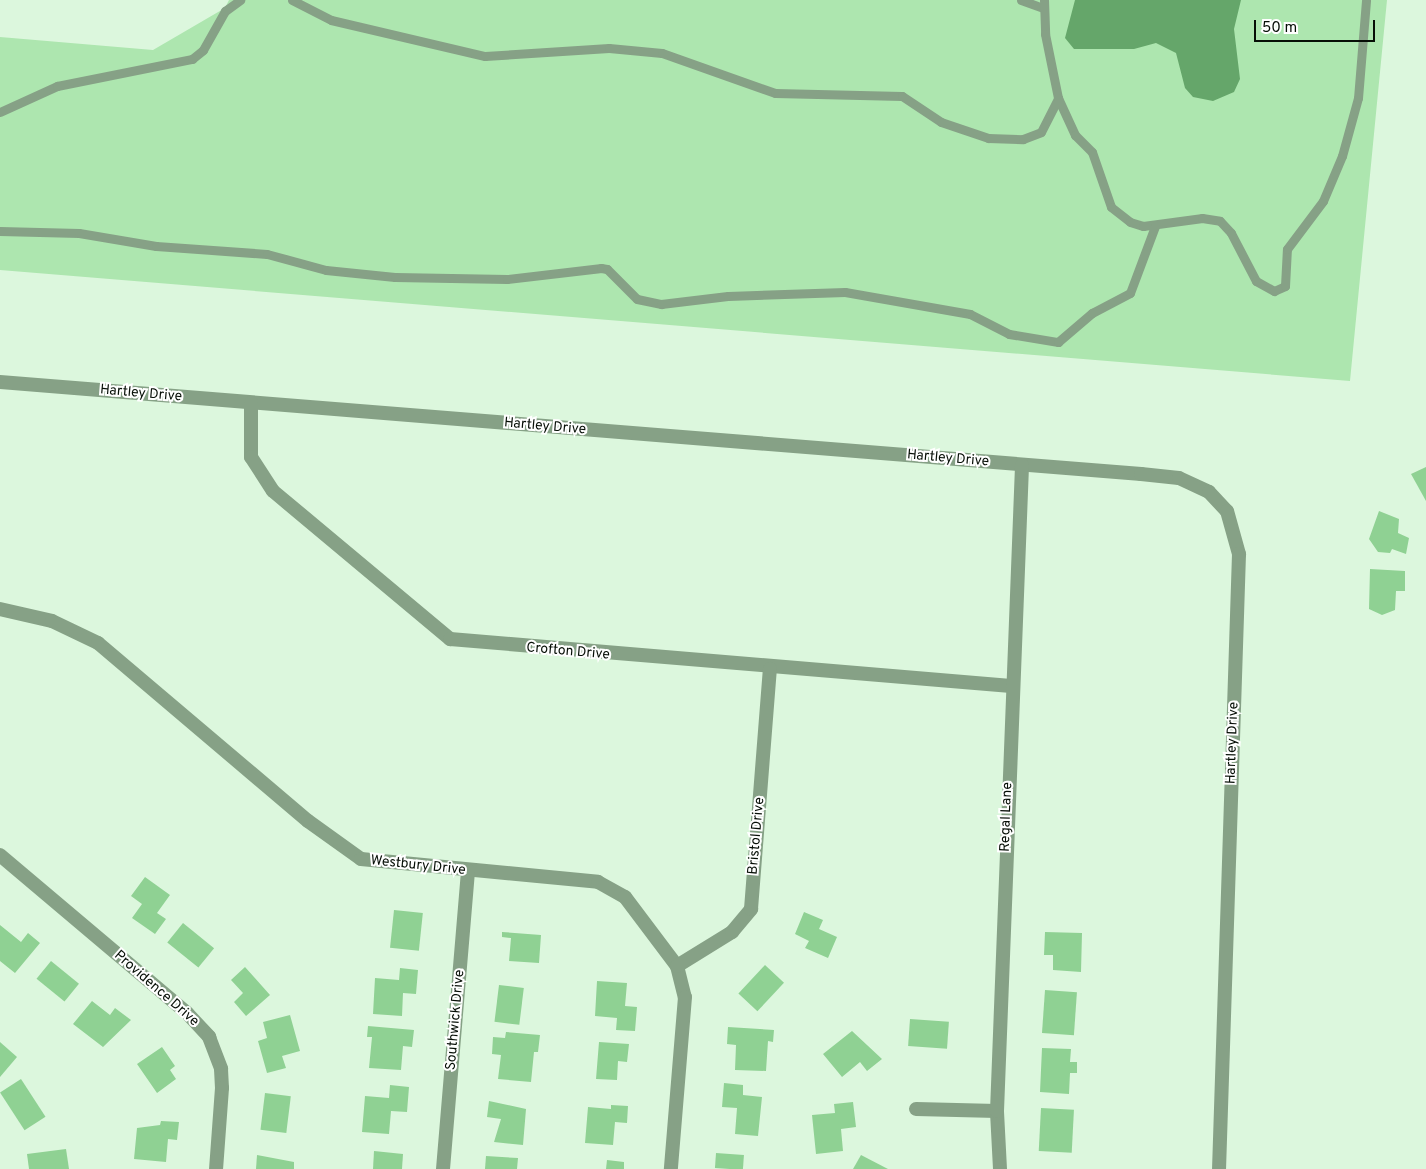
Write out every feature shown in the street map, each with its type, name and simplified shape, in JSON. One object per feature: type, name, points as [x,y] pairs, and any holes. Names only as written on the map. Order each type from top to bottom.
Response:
[{"type":"street","name":"Hartley Drive","points":[[0,382],[1179,478],[1209,492],[1222,503],[1237,535],[1219,1169]]},
{"type":"street","name":"Crofton Drive","points":[[251,403],[251,457],[273,491],[450,640],[770,669],[1011,686]]},
{"type":"street","name":"Regal Lane","points":[[1000,1169],[997,1112],[1011,686],[1022,465]]},
{"type":"street","name":"Westbury Drive","points":[[0,609],[52,620],[98,643],[345,850],[374,862],[598,882],[613,888],[635,906],[677,966],[685,997],[671,1169]]},
{"type":"street","name":"Bristol Drive","points":[[677,966],[732,932],[751,909],[770,669]]},
{"type":"street","name":"Providence Drive","points":[[0,855],[187,1013],[209,1037],[221,1078],[216,1169]]},
{"type":"street","name":"Southwick Drive","points":[[443,1169],[468,871]]},
{"type":"street","points":[[916,1109],[997,1112]]},
{"type":"lane","points":[[0,112],[57,86],[192,59],[203,50],[225,11],[240,0]]},
{"type":"lane","points":[[292,0],[339,22],[416,43],[463,48],[485,56],[608,48],[662,53],[775,93],[902,96],[941,122],[964,133],[988,138],[1023,139],[1041,132],[1058,98]]},
{"type":"lane","points":[[1021,0],[1044,4],[1058,98],[1076,135],[1092,152],[1111,207],[1130,222],[1155,226],[1202,218],[1220,221],[1231,233],[1256,281],[1274,291],[1285,286],[1287,249],[1323,201],[1342,156],[1358,98],[1366,0]]},
{"type":"lane","points":[[0,231],[79,233],[156,246],[248,251],[285,256],[326,270],[395,277],[508,279],[601,268],[608,269],[637,299],[661,304],[728,296],[845,292],[970,314],[1009,334],[1058,342],[1092,313],[1130,293],[1155,226]]},
{"type":"shaded area","points":[[229,0],[1387,0],[1350,381],[0,270],[0,37],[153,50],[225,8]]},
{"type":"shaded area","points":[[1075,0],[1241,0],[1234,29],[1240,79],[1234,92],[1213,101],[1193,97],[1185,88],[1176,53],[1156,43],[1134,49],[1074,49],[1065,38]]},
{"type":"building","points":[[1426,467],[1426,501],[1411,474]]},
{"type":"building","points":[[1379,511],[1399,519],[1398,533],[1409,538],[1406,554],[1392,549],[1390,553],[1378,552],[1369,539]]},
{"type":"building","points":[[1370,569],[1405,571],[1405,591],[1396,591],[1395,610],[1382,615],[1369,609]]},
{"type":"building","points":[[145,877],[170,895],[157,913],[166,919],[155,934],[132,918],[142,904],[131,896]]},
{"type":"building","points":[[394,910],[423,913],[419,951],[390,948]]},
{"type":"building","points":[[804,912],[823,920],[819,929],[837,937],[828,958],[805,948],[809,941],[795,934]]},
{"type":"building","points":[[183,923],[214,948],[198,968],[167,942]]},
{"type":"building","points":[[0,925],[21,942],[28,933],[40,943],[15,973],[0,961]]},
{"type":"building","points":[[502,932],[541,935],[539,963],[509,961],[511,938],[502,937]]},
{"type":"building","points":[[1045,932],[1082,933],[1081,972],[1053,970],[1053,955],[1044,955]]},
{"type":"building","points":[[51,961],[79,984],[65,1002],[37,979]]},
{"type":"building","points":[[765,965],[784,983],[757,1011],[738,994]]},
{"type":"building","points":[[245,967],[270,995],[246,1016],[234,1002],[243,993],[231,980]]},
{"type":"building","points":[[400,968],[418,970],[416,994],[403,993],[402,1016],[373,1014],[375,978],[399,980]]},
{"type":"building","points":[[597,981],[627,983],[625,1006],[637,1007],[635,1031],[616,1030],[617,1018],[595,1016]]},
{"type":"building","points":[[499,985],[524,988],[519,1025],[494,1022]]},
{"type":"building","points":[[1045,990],[1077,992],[1074,1035],[1042,1033]]},
{"type":"building","points":[[92,1001],[110,1015],[115,1008],[131,1020],[103,1047],[73,1024]]},
{"type":"building","points":[[290,1015],[300,1051],[282,1056],[286,1068],[267,1073],[258,1041],[267,1038],[263,1022]]},
{"type":"building","points":[[910,1019],[949,1022],[947,1049],[908,1046]]},
{"type":"building","points":[[368,1026],[414,1030],[412,1047],[403,1046],[401,1070],[369,1068],[372,1037],[367,1037]]},
{"type":"building","points":[[728,1027],[774,1030],[773,1042],[768,1041],[766,1071],[735,1070],[736,1045],[727,1044]]},
{"type":"building","points":[[852,1031],[882,1059],[867,1071],[860,1062],[842,1077],[823,1054]]},
{"type":"building","points":[[506,1032],[540,1035],[538,1052],[534,1052],[531,1082],[498,1079],[501,1055],[492,1054],[493,1037],[505,1038]]},
{"type":"building","points":[[0,1042],[17,1057],[0,1077]]},
{"type":"building","points":[[599,1042],[629,1044],[627,1062],[618,1061],[617,1080],[596,1079]]},
{"type":"building","points":[[162,1047],[175,1066],[170,1070],[176,1079],[157,1093],[137,1064]]},
{"type":"building","points":[[1042,1048],[1071,1049],[1070,1062],[1077,1062],[1077,1073],[1070,1073],[1069,1094],[1040,1092]]},
{"type":"building","points":[[21,1079],[46,1117],[25,1130],[0,1093]]},
{"type":"building","points":[[724,1083],[743,1085],[743,1095],[762,1097],[758,1136],[735,1134],[737,1108],[722,1107]]},
{"type":"building","points":[[390,1085],[409,1087],[407,1112],[391,1111],[389,1134],[362,1132],[365,1096],[389,1098]]},
{"type":"building","points":[[265,1093],[291,1096],[286,1133],[260,1130]]},
{"type":"building","points":[[489,1101],[526,1109],[523,1145],[494,1142],[501,1119],[487,1117]]},
{"type":"building","points":[[853,1102],[856,1127],[841,1129],[843,1151],[816,1154],[812,1115],[835,1113],[834,1104]]},
{"type":"building","points":[[611,1105],[628,1106],[627,1123],[615,1122],[613,1145],[585,1143],[588,1107],[611,1109]]},
{"type":"building","points":[[1041,1108],[1074,1110],[1072,1153],[1039,1151]]},
{"type":"building","points":[[161,1121],[179,1122],[177,1140],[168,1139],[166,1162],[134,1159],[137,1128],[160,1125]]},
{"type":"building","points":[[66,1149],[69,1169],[29,1169],[27,1154]]},
{"type":"building","points":[[374,1151],[403,1154],[402,1169],[373,1169]]},
{"type":"building","points":[[716,1153],[744,1155],[743,1169],[715,1168]]},
{"type":"building","points":[[257,1155],[294,1162],[294,1169],[256,1169]]},
{"type":"building","points":[[861,1155],[888,1169],[853,1169]]},
{"type":"building","points":[[486,1156],[518,1158],[517,1169],[485,1169]]},
{"type":"building","points":[[607,1160],[624,1162],[624,1169],[606,1169]]}]
